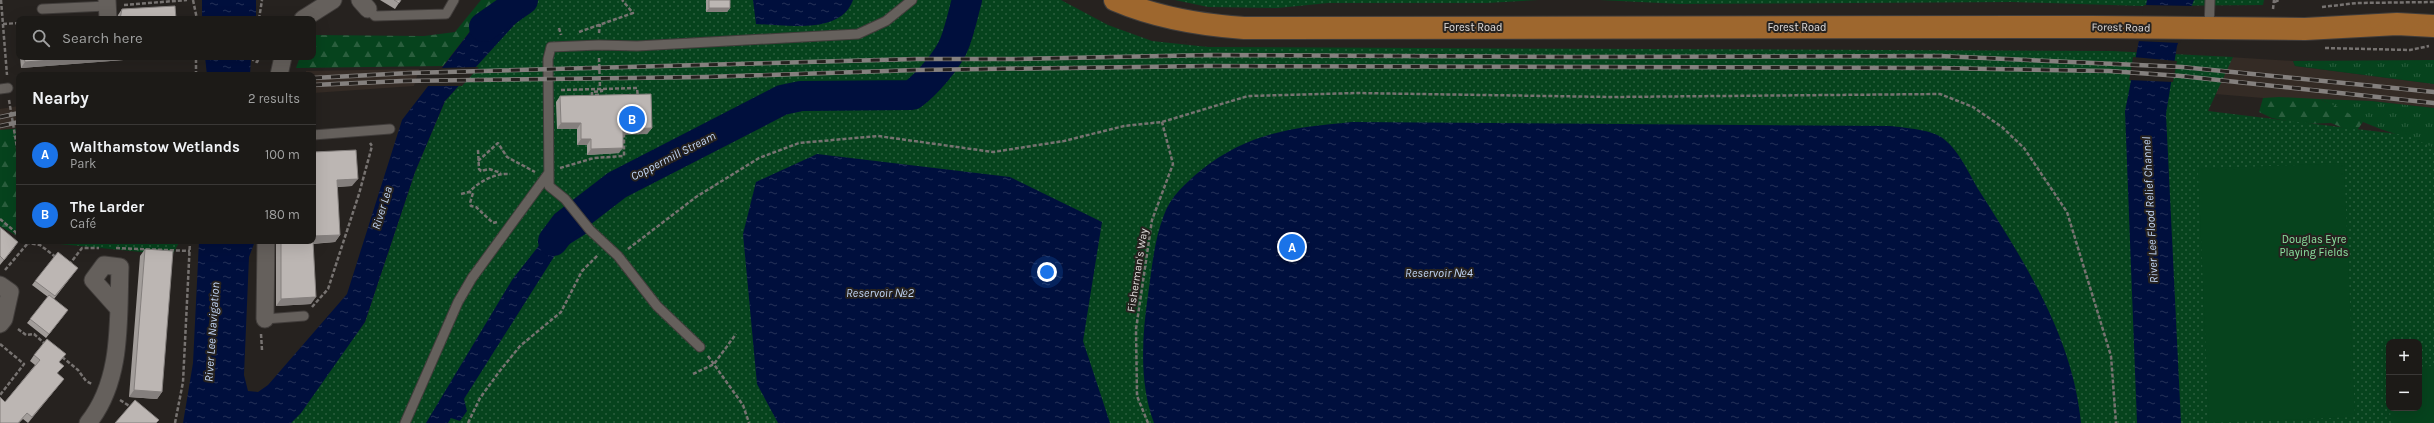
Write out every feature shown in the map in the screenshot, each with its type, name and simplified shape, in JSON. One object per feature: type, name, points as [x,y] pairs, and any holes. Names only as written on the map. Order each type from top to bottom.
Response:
[{"type":"main road","name":"Forest Road","points":[[1115,0],[1160,17],[1185,22],[1244,28],[2118,27],[2305,29],[2397,24],[2434,26]]},
{"type":"street","points":[[307,16],[331,0]]},
{"type":"street","points":[[280,72],[282,60]]},
{"type":"street","points":[[265,319],[266,244]]},
{"type":"street","points":[[2,278],[10,292],[2,322]]},
{"type":"street","points":[[88,423],[100,407],[116,358],[118,308]]},
{"type":"lane","points":[[364,4],[375,16],[446,14],[454,0]]},
{"type":"lane","points":[[700,347],[657,306],[618,256],[590,230],[565,199],[549,186],[547,175],[550,156],[548,59],[551,47],[599,45],[637,46],[858,34],[886,21],[912,0]]},
{"type":"lane","points":[[2208,28],[2210,0]]},
{"type":"lane","points":[[42,9],[108,8]]},
{"type":"lane","points":[[316,134],[390,129]]},
{"type":"lane","points":[[405,423],[458,302],[472,278],[547,175]]},
{"type":"lane","points":[[265,319],[304,316]]},
{"type":"path","points":[[108,8],[187,0]]},
{"type":"path","points":[[193,0],[196,16]]},
{"type":"path","points":[[259,16],[262,0]]},
{"type":"path","points":[[575,34],[633,14],[622,0]]},
{"type":"path","points":[[2273,10],[2274,1],[2279,0]]},
{"type":"path","points":[[2316,8],[2357,3],[2434,2]]},
{"type":"path","points":[[2265,10],[2280,10]]},
{"type":"path","points":[[3,24],[16,23]]},
{"type":"path","points":[[2323,48],[2410,50],[2420,49],[2434,44]]},
{"type":"path","points":[[599,45],[602,101]]},
{"type":"path","points":[[196,60],[196,72]]},
{"type":"path","points":[[549,90],[601,91],[637,88],[638,100]]},
{"type":"path","points":[[618,256],[696,197],[759,158],[799,143],[878,136],[993,152],[1064,141],[1124,126],[1162,122],[1233,100],[1256,96],[1356,93],[1612,97],[1940,94],[1973,107],[2002,127],[2024,148],[2067,212],[2111,356],[2116,423]]},
{"type":"path","name":"Fisherman's Way","points":[[1148,423],[1137,396],[1136,329],[1152,220],[1173,164],[1162,122]]},
{"type":"path","points":[[304,316],[328,289],[359,194],[372,146],[367,130]]},
{"type":"path","points":[[478,161],[498,143],[508,157],[514,161],[547,175],[552,170],[593,156],[624,156],[624,134]]},
{"type":"path","points":[[478,150],[478,169],[481,171],[489,169],[502,174]]},
{"type":"path","points":[[461,194],[469,192],[483,180],[502,174],[510,174]]},
{"type":"path","points":[[469,192],[473,193],[470,202],[471,206],[476,207],[493,223],[508,217],[513,221]]},
{"type":"path","points":[[0,219],[16,232]]},
{"type":"path","points":[[2,278],[27,244]]},
{"type":"path","points":[[36,244],[40,245],[68,266],[82,248],[105,248]]},
{"type":"path","points":[[176,423],[183,382],[190,244]]},
{"type":"path","points":[[468,423],[480,398],[499,372],[520,346],[561,312],[582,271],[607,246]]},
{"type":"path","points":[[113,248],[190,250]]},
{"type":"path","points":[[2,322],[26,335],[34,334],[50,348]]},
{"type":"path","points":[[693,374],[714,364],[736,334]]},
{"type":"path","points":[[0,344],[24,364],[0,395]]},
{"type":"path","points":[[56,352],[78,370],[86,382],[106,390],[135,410]]},
{"type":"path","points":[[714,364],[743,405],[749,423]]},
{"type":"shaded area","points":[[2213,56],[2293,61],[2295,66],[2434,84],[2434,108],[2371,101],[2263,98],[2179,91]]},
{"type":"shaded area","points":[[419,69],[414,86],[316,93],[316,72],[306,71]]},
{"type":"shaded area","points":[[16,106],[16,128],[0,130],[0,109]]},
{"type":"green space","points":[[481,0],[498,0],[485,12],[443,66],[296,68],[299,60],[316,60],[316,35],[424,36],[455,32]]},
{"type":"green space","name":"Douglas Eyre Playing Fields","points":[[513,0],[1061,0],[1108,25],[1152,41],[1208,47],[2112,51],[2233,57],[2208,111],[2406,135],[2434,148],[2434,423],[291,423],[365,322],[415,172],[445,101],[525,12]]},
{"type":"green space","points":[[1175,0],[1538,0],[1487,3],[1328,3],[1278,8],[1208,7]]},
{"type":"green space","points":[[1600,0],[2264,0],[2263,5],[2142,6],[2013,2],[1680,4]]},
{"type":"green space","points":[[2434,60],[2434,84],[2295,66],[2293,61]]},
{"type":"green space","points":[[2279,97],[2319,99],[2338,107],[2363,122],[2355,133],[2331,123],[2302,124],[2272,118],[2259,112],[2263,98]]},
{"type":"green space","points":[[2319,99],[2371,101],[2434,108],[2434,148],[2363,122]]},
{"type":"green space","points":[[16,128],[16,150],[13,129]]},
{"type":"green space","points":[[13,129],[16,150],[16,235],[0,226],[0,130]]},
{"type":"green space","name":"Douglas Eyre Playing Fields","points":[[2344,163],[2355,417],[2209,423],[2198,169]]},
{"type":"green space","points":[[60,244],[178,244],[172,255]]},
{"type":"green space","points":[[2434,366],[2434,423],[2391,423],[2390,411],[2422,411],[2422,367]]},
{"type":"water","points":[[202,0],[256,0],[256,16],[202,16]]},
{"type":"water","name":"River Lee Navigation","points":[[498,0],[513,0],[526,12],[445,101],[415,172],[365,322],[301,413],[291,423],[183,423],[193,363],[199,244],[254,244],[249,257],[244,375],[248,391],[258,392],[268,385],[347,294],[402,120],[485,12]]},
{"type":"water","points":[[753,0],[853,0],[847,11],[837,19],[811,26],[796,26],[756,24]]},
{"type":"water","name":"River Lee Flood Relief Channel","points":[[2147,0],[2194,0],[2177,46],[2166,114],[2181,423],[2137,423],[2125,111]]},
{"type":"water","points":[[205,60],[251,60],[250,72],[207,72]]},
{"type":"water","name":"Reservoir №4","points":[[1352,122],[1890,126],[1933,133],[1945,140],[1960,158],[2030,274],[2057,331],[2068,361],[2076,391],[2081,423],[1154,423],[1149,408],[1144,376],[1144,327],[1156,244],[1161,225],[1170,202],[1184,185],[1200,171],[1218,158],[1254,140],[1290,130]]},
{"type":"water","name":"Reservoir №2","points":[[817,154],[1010,177],[1102,222],[1083,341],[1110,423],[778,423],[757,384],[743,234],[756,182]]},
{"type":"water","points":[[566,211],[587,233],[557,252],[464,399],[467,411],[460,421],[451,418],[448,423],[426,423],[512,280]]},
{"type":"pier","points":[[2144,5],[2194,6],[2180,43],[2137,41]]},
{"type":"pier","points":[[2133,57],[2177,61],[2173,82],[2129,80]]},
{"type":"pier","points":[[479,67],[462,86],[425,86],[439,68]]},
{"type":"building","points":[[394,0],[401,0],[399,3]]},
{"type":"building","points":[[709,0],[730,0],[730,8],[709,8]]},
{"type":"building","points":[[175,6],[176,16],[121,16],[122,9]]},
{"type":"building","points":[[25,60],[51,60],[25,62]]},
{"type":"building","points":[[651,94],[652,128],[623,129],[623,148],[591,149],[591,139],[581,139],[581,123],[561,123],[560,96]]},
{"type":"building","points":[[356,150],[358,179],[337,180],[340,235],[316,236],[316,152]]},
{"type":"building","points":[[0,227],[16,240],[16,244],[4,260],[0,256]]},
{"type":"building","points":[[281,244],[313,244],[316,297],[281,299]]},
{"type":"building","points":[[145,249],[173,251],[162,392],[134,390]]},
{"type":"building","points":[[58,252],[78,268],[55,296],[35,281]]},
{"type":"building","points":[[49,295],[68,310],[49,334],[30,319]]},
{"type":"building","points":[[47,339],[66,354],[59,362],[64,366],[57,373],[64,379],[32,417],[27,413],[18,423],[0,423],[0,397],[5,402],[40,360],[34,355]]},
{"type":"building","points":[[135,400],[159,420],[156,423],[115,423]]},
{"type":"waterway","name":"River Lea","points":[[484,27],[523,0]]},
{"type":"waterway","name":"Coppermill Stream","points":[[553,241],[565,225],[617,185],[782,100],[801,96],[912,95],[924,85],[948,56],[955,42],[967,0]]},
{"type":"railway","points":[[316,78],[410,73],[916,59],[1016,59],[1211,55],[1575,57],[1940,56],[2182,67],[2434,92]]},
{"type":"railway","points":[[316,85],[402,81],[706,77],[916,70],[1208,66],[1937,68],[2109,71],[2181,76],[2434,103]]},
{"type":"railway","points":[[0,117],[16,114]]},
{"type":"railway","points":[[0,126],[16,123]]},
{"type":"place","name":"The Larder","points":[[632,119]]},
{"type":"place","name":"Walthamstow Wetlands","points":[[1292,247]]}]
